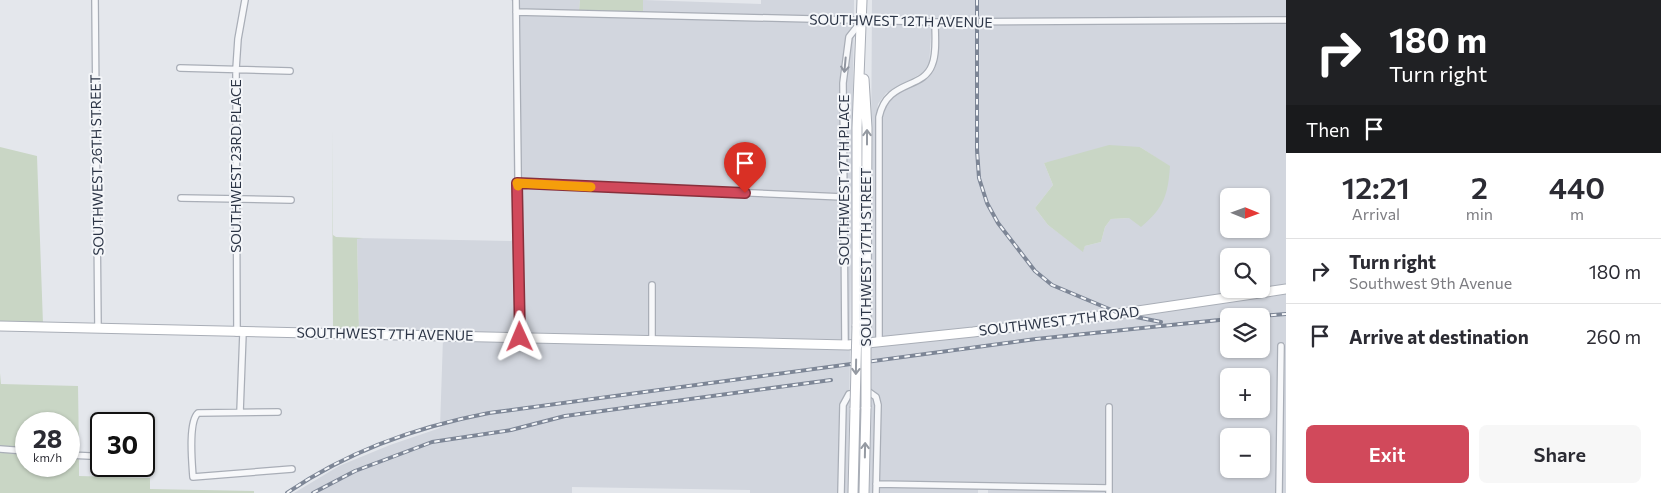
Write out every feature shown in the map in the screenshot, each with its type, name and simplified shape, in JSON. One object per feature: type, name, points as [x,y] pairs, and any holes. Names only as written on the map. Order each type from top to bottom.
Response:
[{"type":"street","name":"SOUTHWEST 26TH STREET","points":[[95,0],[98,329]]},
{"type":"street","name":"SOUTHWEST 23RD PLACE","points":[[240,412],[240,332],[235,198],[236,69],[238,39],[245,0]]},
{"type":"street","points":[[516,0],[520,337]]},
{"type":"street","name":"SOUTHWEST 17TH STREET","points":[[853,493],[855,408],[861,326],[867,128],[862,0]]},
{"type":"street","name":"SOUTHWEST 12TH AVENUE","points":[[516,12],[935,22],[1286,20]]},
{"type":"street","name":"SOUTHWEST 17TH PLACE","points":[[844,344],[843,197],[846,58],[849,37],[862,21]]},
{"type":"street","points":[[879,342],[879,117],[882,105],[889,94],[925,75],[932,67],[935,22]]},
{"type":"street","points":[[180,68],[290,71]]},
{"type":"street","points":[[517,183],[843,197]]},
{"type":"street","points":[[181,198],[291,200]]},
{"type":"street","points":[[652,285],[652,339]]},
{"type":"street","name":"SOUTHWEST 7TH ROAD","points":[[830,344],[879,342],[1131,312],[1286,290]]},
{"type":"street","name":"SOUTHWEST 7TH AVENUE","points":[[0,326],[830,344]]},
{"type":"street","name":"SOUTHWEST 17TH STREET","points":[[861,326],[866,407],[864,493]]},
{"type":"street","points":[[1279,493],[1281,346]]},
{"type":"street","points":[[841,493],[844,405],[850,394],[869,392],[876,397],[876,493]]},
{"type":"street","points":[[876,484],[982,485],[1109,490],[1108,407]]},
{"type":"street","points":[[278,412],[198,413],[195,416],[193,428],[193,477],[292,469]]},
{"type":"street","points":[[0,449],[15,450]]},
{"type":"street","points":[[80,455],[90,456]]},
{"type":"street","points":[[982,485],[982,493]]},
{"type":"shaded area","points":[[511,0],[580,0],[579,11],[643,14],[643,0],[761,4],[761,0],[854,0],[850,341],[359,329],[357,238],[511,241],[514,238],[513,2]]},
{"type":"shaded area","points":[[872,0],[1286,0],[1286,286],[1270,288],[1270,248],[1220,248],[1220,296],[1131,310],[882,339],[882,117],[885,106],[891,97],[926,78],[935,68],[939,20],[932,20],[929,66],[922,73],[886,93],[878,104],[876,116],[876,339],[870,340]],"holes":[[[1140,147],[1169,166],[1129,218],[1111,219],[1105,227],[1101,242],[1085,246],[1083,251],[1048,225],[1035,208],[1053,185],[1044,163]]]},
{"type":"shaded area","points":[[1286,293],[1286,493],[1282,493],[1285,343],[1278,343],[1276,493],[1112,493],[1112,405],[1105,404],[1105,484],[873,481],[873,487],[978,488],[978,493],[867,493],[870,346],[1132,315],[1251,298],[1270,298],[1270,295]]},
{"type":"shaded area","points":[[443,338],[850,347],[848,493],[750,493],[750,490],[572,487],[572,493],[294,493],[339,466],[390,445],[440,428]]},
{"type":"shaded area","points":[[988,488],[1105,491],[1105,493],[988,493]]},
{"type":"green space","points":[[580,0],[643,0],[643,14],[579,11]]},
{"type":"green space","points":[[332,128],[333,235],[336,237],[363,238],[357,239],[359,329],[333,329]]},
{"type":"green space","points":[[1109,145],[1140,147],[1170,166],[1168,185],[1160,207],[1141,227],[1129,218],[1111,219],[1105,227],[1101,242],[1085,246],[1083,252],[1048,225],[1035,208],[1053,185],[1044,163]]},
{"type":"green space","points":[[0,147],[37,156],[43,324],[0,323]]},
{"type":"green space","points":[[0,373],[1,384],[78,386],[78,412],[15,412],[15,447],[0,446]]},
{"type":"green space","points":[[0,452],[15,453],[15,477],[150,478],[150,489],[254,491],[254,493],[0,493]]},
{"type":"railway","points":[[977,0],[977,150],[979,178],[987,203],[998,223],[1035,271],[1052,285],[1121,314],[1161,322]]},
{"type":"railway","points":[[1270,315],[1286,314]]},
{"type":"railway","points":[[287,493],[334,465],[383,443],[409,433],[489,413],[1036,339],[1220,320]]},
{"type":"railway","points":[[313,493],[355,471],[432,442],[511,430],[565,416],[831,380]]},
{"type":"slow traffic","points":[[518,186],[517,183],[591,187]]},
{"type":"route","points":[[520,337],[517,183],[745,193]]}]
